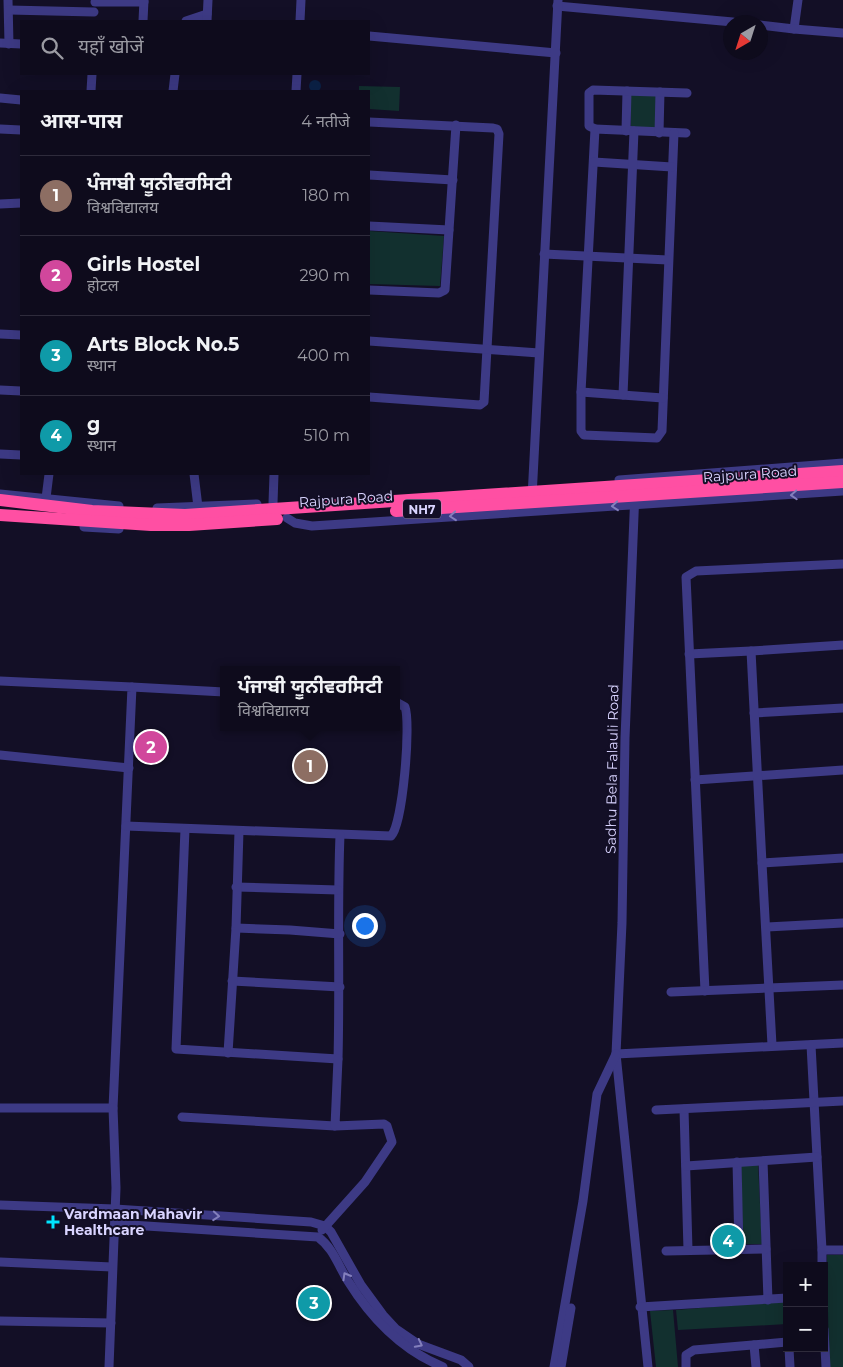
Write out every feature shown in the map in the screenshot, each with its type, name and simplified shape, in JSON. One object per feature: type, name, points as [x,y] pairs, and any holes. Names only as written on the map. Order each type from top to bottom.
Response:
[{"type":"highway","name":"NH7","points":[[635,495],[843,471]]},
{"type":"highway","name":"Rajpura Road","points":[[0,500],[185,515],[532,494],[635,495],[843,482]]},
{"type":"highway","name":"Rajpura Road","points":[[0,515],[151,525],[189,525],[287,518],[532,494]]},
{"type":"street","points":[[8,0],[9,10],[4,44],[20,44]]},
{"type":"street","points":[[193,20],[207,18],[208,0]]},
{"type":"street","points":[[300,20],[302,0]]},
{"type":"street","points":[[794,29],[798,0]]},
{"type":"street","points":[[9,10],[94,17],[95,1],[144,1],[143,20]]},
{"type":"street","points":[[532,494],[558,3],[584,4],[723,21]]},
{"type":"street","points":[[768,26],[843,34]]},
{"type":"street","points":[[370,36],[556,52]]},
{"type":"street","points":[[91,90],[92,75]]},
{"type":"street","points":[[173,90],[175,75]]},
{"type":"street","points":[[296,90],[297,75]]},
{"type":"street","points":[[686,133],[595,129],[589,126],[589,93],[593,90],[688,93]]},
{"type":"street","points":[[623,394],[632,164],[627,91]]},
{"type":"street","points":[[659,133],[660,92]]},
{"type":"street","points":[[0,98],[20,100]]},
{"type":"street","points":[[370,122],[456,125],[493,128],[499,131],[485,400],[482,404],[370,397]]},
{"type":"street","points":[[370,290],[443,292],[445,288],[456,125]]},
{"type":"street","points":[[0,129],[20,130]]},
{"type":"street","points":[[595,129],[581,392],[581,431],[586,436],[659,437],[662,429],[674,133]]},
{"type":"street","points":[[594,162],[672,167]]},
{"type":"street","points":[[370,176],[453,180]]},
{"type":"street","points":[[0,204],[20,203]]},
{"type":"street","points":[[370,226],[449,230]]},
{"type":"street","points":[[544,254],[668,260]]},
{"type":"street","points":[[0,334],[20,335]]},
{"type":"street","points":[[370,342],[539,353]]},
{"type":"street","points":[[0,390],[20,391]]},
{"type":"street","points":[[581,392],[663,398]]},
{"type":"street","points":[[0,454],[20,455]]},
{"type":"street","points":[[0,494],[46,498],[109,509],[198,507],[532,494],[843,463]]},
{"type":"street","points":[[46,498],[49,475]]},
{"type":"street","points":[[194,475],[198,507]]},
{"type":"street","points":[[274,475],[274,503]]},
{"type":"street","points":[[287,518],[295,523],[312,526],[635,495],[843,491]]},
{"type":"street","name":"Sadhu Bela Falauli Road","points":[[616,1054],[622,932],[625,738],[635,495]]},
{"type":"street","points":[[0,519],[113,529],[151,525]]},
{"type":"street","points":[[705,991],[685,580],[690,573],[843,564]]},
{"type":"street","points":[[689,654],[751,652],[843,645]]},
{"type":"street","points":[[751,652],[772,1045]]},
{"type":"street","points":[[0,681],[220,692]]},
{"type":"street","points":[[109,1367],[116,1188],[113,1108],[132,687]]},
{"type":"street","points":[[126,826],[388,837],[396,829],[402,802],[406,724],[405,707],[400,704]]},
{"type":"street","points":[[754,713],[843,708]]},
{"type":"street","points":[[0,755],[129,768]]},
{"type":"street","points":[[695,780],[843,770]]},
{"type":"street","points":[[185,829],[176,1049],[338,1059]]},
{"type":"street","points":[[228,1053],[236,928],[239,831]]},
{"type":"street","points":[[335,1126],[340,987],[338,890],[340,835]]},
{"type":"street","points":[[762,863],[843,858]]},
{"type":"street","points":[[236,887],[338,890]]},
{"type":"street","points":[[767,927],[843,923]]},
{"type":"street","points":[[236,928],[340,934]]},
{"type":"street","points":[[232,981],[340,987]]},
{"type":"street","points":[[671,992],[843,985]]},
{"type":"street","points":[[616,1054],[843,1043]]},
{"type":"street","points":[[811,1044],[822,1262]]},
{"type":"street","points":[[554,1367],[603,1095],[602,1085],[616,1054]]},
{"type":"street","points":[[616,1054],[640,1307],[648,1367]]},
{"type":"street","points":[[656,1110],[843,1101]]},
{"type":"street","points":[[0,1108],[113,1108]]},
{"type":"street","points":[[684,1109],[688,1250]]},
{"type":"street","points":[[182,1118],[335,1126],[384,1124],[388,1126],[392,1142],[365,1182],[325,1226],[318,1237]]},
{"type":"street","points":[[561,1367],[593,1148]]},
{"type":"street","points":[[686,1166],[817,1157]]},
{"type":"street","points":[[763,1161],[768,1300]]},
{"type":"street","points":[[737,1162],[739,1249]]},
{"type":"street","points":[[0,1205],[115,1209],[311,1222],[325,1226],[337,1241],[360,1285],[396,1329],[418,1344],[461,1360],[469,1367]]},
{"type":"street","points":[[115,1224],[318,1237],[332,1252],[348,1280],[378,1321],[397,1340],[423,1359],[443,1367]]},
{"type":"street","points":[[666,1251],[766,1249]]},
{"type":"street","points":[[822,1250],[843,1250]]},
{"type":"street","points":[[0,1262],[112,1268]]},
{"type":"street","points":[[640,1307],[783,1298]]},
{"type":"street","points":[[0,1321],[111,1323]]},
{"type":"street","points":[[686,1367],[686,1355],[694,1350],[783,1342]]},
{"type":"street","points":[[754,1345],[756,1367]]},
{"type":"street","points":[[789,1352],[790,1367]]},
{"type":"street","points":[[825,1352],[826,1367]]},
{"type":"green space","points":[[359,86],[400,87],[399,111],[370,109],[370,90],[359,90]]},
{"type":"green space","points":[[631,94],[655,94],[657,97],[656,129],[631,127]]},
{"type":"green space","points":[[370,231],[444,236],[440,286],[370,284]]},
{"type":"green space","points":[[758,1164],[762,1244],[743,1244],[741,1165]]},
{"type":"green space","points":[[827,1255],[843,1255],[843,1367],[829,1367]]},
{"type":"green space","points":[[783,1301],[783,1324],[678,1330],[676,1310]]},
{"type":"green space","points":[[673,1310],[678,1367],[656,1367],[650,1311]]},
{"type":"water","points":[[313,80],[317,80],[321,84],[319,90],[311,90],[309,88],[309,84]]},
{"type":"place","name":"Girls Hostel","points":[[151,747]]},
{"type":"place","name":"ਪੰਜਾਬੀ ਯੂਨੀਵਰਸਿਟੀ","points":[[310,766]]},
{"type":"place","name":"Vardmaan Mahavir Healthcare","points":[[53,1222]]},
{"type":"place","name":"g","points":[[728,1241]]},
{"type":"place","name":"Arts Block No.5","points":[[314,1303]]}]
